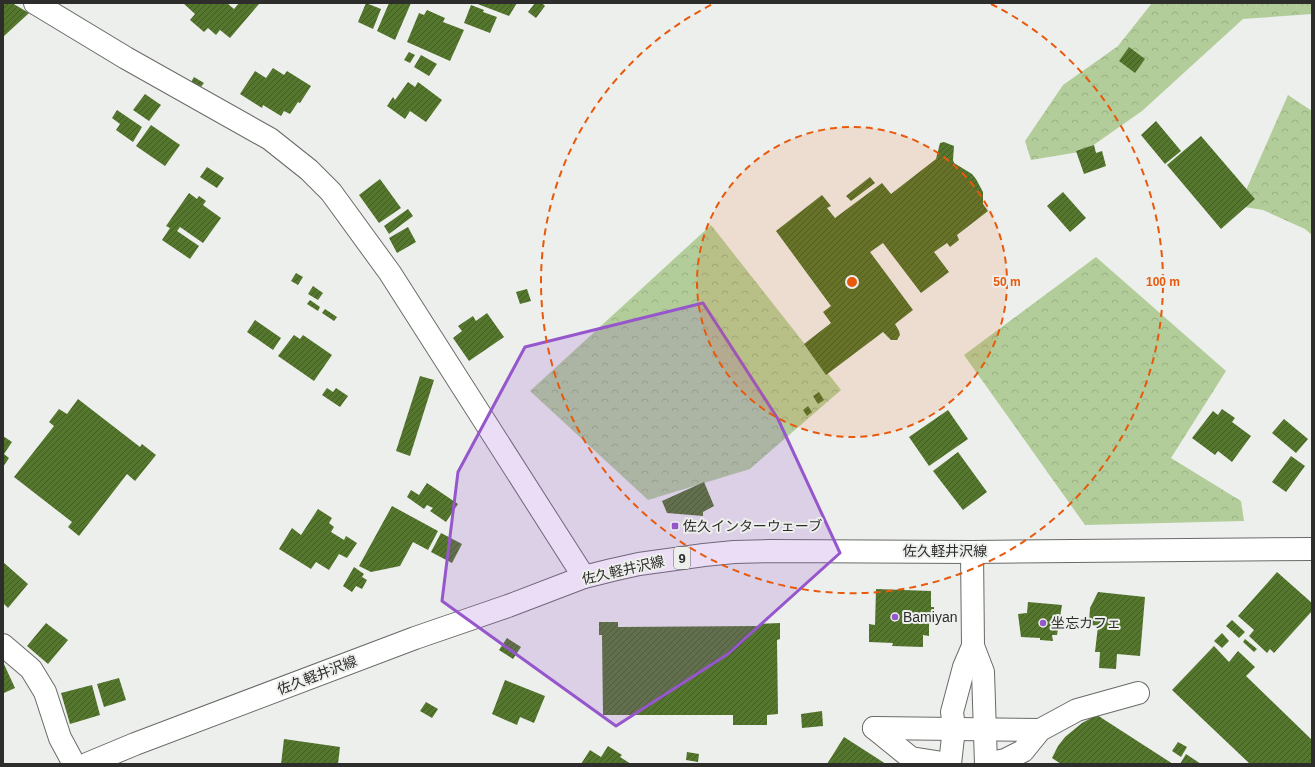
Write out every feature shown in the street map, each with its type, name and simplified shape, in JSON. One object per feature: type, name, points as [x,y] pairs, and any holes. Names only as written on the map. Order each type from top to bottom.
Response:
[{"type":"main road","points":[[36,3],[126,58],[270,139],[309,170],[331,192],[390,273],[584,578]]},
{"type":"main road","name":"佐久軽井沢線","points":[[87,764],[135,744],[415,638],[584,578],[639,564],[734,552],[770,551],[972,552],[1312,549]]},
{"type":"main road","points":[[972,552],[973,646],[983,672],[986,764],[1005,760],[1023,751],[1040,730],[1077,710],[1138,693]]},
{"type":"main road","points":[[3,645],[31,669],[45,692],[60,738],[74,764]]},
{"type":"main road","points":[[973,646],[964,667],[952,712],[954,728],[950,764],[911,758],[874,728],[954,728],[985,730],[1040,730]]},
{"type":"highlighted area","points":[[703,303],[778,419],[840,553],[728,654],[616,726],[442,601],[458,472],[525,347]]},
{"type":"green space","points":[[1152,3],[1312,3],[1312,14],[1243,19],[1142,111],[1085,151],[1031,160],[1025,141],[1063,85],[1118,46]]},
{"type":"green space","points":[[1288,95],[1312,111],[1312,235],[1305,229],[1263,210],[1239,206]]},
{"type":"green space","points":[[711,225],[841,390],[750,469],[648,500],[530,391]]},
{"type":"green space","points":[[1096,257],[1226,371],[1171,458],[1241,501],[1244,521],[1085,525],[964,355]]},
{"type":"building","points":[[3,3],[12,3],[29,13],[3,37]]},
{"type":"building","points":[[183,3],[227,3],[234,9],[239,3],[259,4],[230,38],[220,30],[216,35],[208,28],[204,32],[190,20],[195,14]]},
{"type":"building","points":[[366,3],[381,9],[373,29],[358,22]]},
{"type":"building","points":[[389,3],[411,3],[395,40],[377,31]]},
{"type":"building","points":[[475,3],[517,3],[509,16]]},
{"type":"building","points":[[535,3],[542,3],[545,6],[536,18],[528,12]]},
{"type":"building","points":[[471,5],[484,10],[483,12],[497,17],[490,33],[464,23]]},
{"type":"building","points":[[427,10],[445,18],[443,22],[464,30],[450,61],[407,42],[419,13],[424,15]]},
{"type":"building","points":[[1129,47],[1145,59],[1135,73],[1119,61]]},
{"type":"building","points":[[409,52],[415,55],[410,63],[404,60]]},
{"type":"building","points":[[421,55],[437,64],[429,76],[414,67]]},
{"type":"building","points":[[273,68],[284,75],[287,71],[311,86],[300,103],[298,102],[290,114],[284,111],[281,116],[263,105],[262,108],[240,94],[255,71],[266,78]]},
{"type":"building","points":[[194,77],[204,83],[200,88],[191,82]]},
{"type":"building","points":[[408,82],[415,87],[418,82],[442,100],[426,122],[410,111],[405,119],[387,106],[393,97],[395,100]]},
{"type":"building","points":[[145,94],[161,105],[149,121],[133,110]]},
{"type":"building","points":[[117,110],[142,127],[133,142],[116,130],[120,124],[112,118]]},
{"type":"building","points":[[1156,121],[1181,151],[1165,164],[1141,135]]},
{"type":"building","points":[[151,125],[180,145],[165,166],[136,146]]},
{"type":"building","points":[[1201,136],[1255,199],[1221,229],[1167,165]]},
{"type":"building","points":[[944,142],[954,146],[954,163],[972,174],[976,179],[983,192],[983,204],[988,211],[957,235],[959,240],[950,247],[947,243],[934,252],[949,272],[921,293],[883,243],[870,252],[913,310],[895,324],[900,335],[897,340],[891,340],[883,332],[826,375],[804,344],[831,323],[823,312],[831,306],[776,231],[822,195],[831,206],[827,208],[835,218],[882,183],[891,194],[936,159],[940,143]]},
{"type":"building","points":[[1094,145],[1096,153],[1102,151],[1106,166],[1084,174],[1076,151]]},
{"type":"building","points":[[207,167],[224,178],[217,188],[200,177]]},
{"type":"building","points":[[870,177],[875,183],[851,201],[846,196]]},
{"type":"building","points":[[380,179],[401,208],[379,223],[359,195]]},
{"type":"building","points":[[1063,192],[1086,218],[1070,232],[1047,206]]},
{"type":"building","points":[[189,193],[197,199],[199,196],[206,201],[203,205],[221,218],[203,243],[180,227],[177,231],[199,246],[190,259],[162,240],[170,228],[166,226]]},
{"type":"building","points":[[408,209],[413,216],[389,234],[384,226]]},
{"type":"building","points":[[408,227],[416,242],[397,253],[389,238]]},
{"type":"building","points":[[296,273],[303,277],[298,285],[291,281]]},
{"type":"building","points":[[313,286],[323,293],[318,300],[308,294]]},
{"type":"building","points":[[527,289],[531,301],[520,304],[516,292]]},
{"type":"building","points":[[310,300],[320,307],[318,311],[307,304]]},
{"type":"building","points":[[325,309],[337,317],[334,321],[322,313]]},
{"type":"building","points":[[487,313],[504,337],[469,361],[453,338],[462,331],[458,326],[473,316],[476,321]]},
{"type":"building","points":[[255,320],[281,338],[273,350],[247,332]]},
{"type":"building","points":[[294,335],[300,339],[303,335],[332,355],[314,381],[278,356]]},
{"type":"building","points":[[420,376],[434,380],[410,456],[396,451]]},
{"type":"building","points":[[327,388],[333,392],[336,388],[348,396],[340,407],[322,395]]},
{"type":"building","points":[[819,392],[824,400],[818,404],[813,396]]},
{"type":"building","points":[[78,399],[140,447],[142,444],[156,455],[135,481],[127,474],[79,536],[68,527],[72,522],[14,477],[54,426],[49,422],[59,409],[67,414]]},
{"type":"building","points":[[808,406],[812,412],[807,416],[803,410]]},
{"type":"building","points":[[1222,409],[1235,418],[1232,422],[1251,436],[1232,462],[1218,451],[1215,455],[1192,438],[1213,411],[1218,415]]},
{"type":"building","points":[[948,410],[968,439],[929,466],[909,437]]},
{"type":"building","points":[[1284,419],[1308,439],[1296,453],[1272,433]]},
{"type":"building","points":[[3,436],[12,442],[4,454],[9,458],[3,467]]},
{"type":"building","points":[[958,452],[987,492],[963,510],[933,471]]},
{"type":"building","points":[[1291,456],[1305,466],[1286,492],[1272,482]]},
{"type":"building","points":[[704,482],[714,506],[703,512],[703,516],[667,513],[662,501]]},
{"type":"building","points":[[427,483],[458,504],[446,522],[430,511],[433,508],[427,505],[424,509],[407,497],[411,490],[419,495]]},
{"type":"building","points":[[392,506],[438,531],[428,550],[413,542],[400,566],[371,572],[359,566]]},
{"type":"building","points":[[318,509],[332,518],[329,523],[334,527],[331,532],[344,540],[346,536],[357,543],[347,558],[339,554],[329,570],[316,562],[311,569],[279,549],[292,528],[301,535]]},
{"type":"building","points":[[441,533],[462,544],[452,563],[431,552]]},
{"type":"building","points":[[3,562],[28,584],[8,608],[3,603]]},
{"type":"building","points":[[354,567],[364,574],[362,577],[367,580],[362,589],[356,586],[352,592],[343,586]]},
{"type":"building","points":[[1277,572],[1312,603],[1312,611],[1274,653],[1270,649],[1267,653],[1249,636],[1254,630],[1238,616]]},
{"type":"building","points":[[876,589],[931,591],[931,607],[934,607],[934,623],[929,622],[929,636],[923,635],[923,647],[892,646],[893,643],[869,642],[869,624],[875,625]]},
{"type":"building","points":[[1098,592],[1145,597],[1140,656],[1117,654],[1116,669],[1099,668],[1100,652],[1095,652],[1098,626],[1089,623],[1090,608]]},
{"type":"building","points":[[1028,602],[1062,605],[1057,635],[1052,635],[1053,641],[1040,640],[1040,638],[1021,637],[1018,614],[1027,613]]},
{"type":"building","points":[[1232,620],[1245,632],[1239,638],[1226,626]]},
{"type":"building","points":[[599,622],[618,622],[618,627],[759,626],[759,624],[780,623],[780,639],[777,640],[778,714],[767,715],[767,725],[733,725],[733,715],[603,715],[602,635],[599,635]]},
{"type":"building","points":[[46,623],[68,640],[48,664],[27,646]]},
{"type":"building","points":[[1222,633],[1229,641],[1222,648],[1214,641]]},
{"type":"building","points":[[507,638],[521,647],[513,659],[499,650]]},
{"type":"building","points":[[1245,639],[1257,649],[1254,652],[1243,642]]},
{"type":"building","points":[[1214,646],[1229,662],[1238,651],[1255,667],[1246,676],[1312,740],[1312,764],[1250,764],[1172,690]]},
{"type":"building","points":[[3,662],[15,688],[4,693],[3,691]]},
{"type":"building","points":[[119,678],[126,700],[104,707],[97,684]]},
{"type":"building","points":[[505,680],[545,696],[534,723],[520,717],[517,725],[492,714]]},
{"type":"building","points":[[92,685],[100,715],[70,724],[61,693]]},
{"type":"building","points":[[426,702],[438,709],[432,718],[420,711]]},
{"type":"building","points":[[822,711],[823,726],[802,728],[801,714]]},
{"type":"building","points":[[1097,715],[1173,764],[1061,764],[1052,758],[1058,746],[1065,737],[1082,723]]},
{"type":"building","points":[[844,737],[886,764],[827,764]]},
{"type":"building","points":[[284,739],[340,747],[338,764],[281,764]]},
{"type":"building","points":[[1178,742],[1187,747],[1181,757],[1172,751]]},
{"type":"building","points":[[608,746],[622,755],[620,757],[631,764],[581,764],[590,750],[601,757]]},
{"type":"building","points":[[687,752],[699,754],[698,762],[686,760]]},
{"type":"building","points":[[1186,754],[1201,764],[1180,764]]},
{"type":"place","name":"佐久インターウェーブ","points":[[675,526]]},
{"type":"place","name":"Bamiyan","points":[[895,617]]},
{"type":"place","name":"坐忘カフェ","points":[[1043,623]]}]
